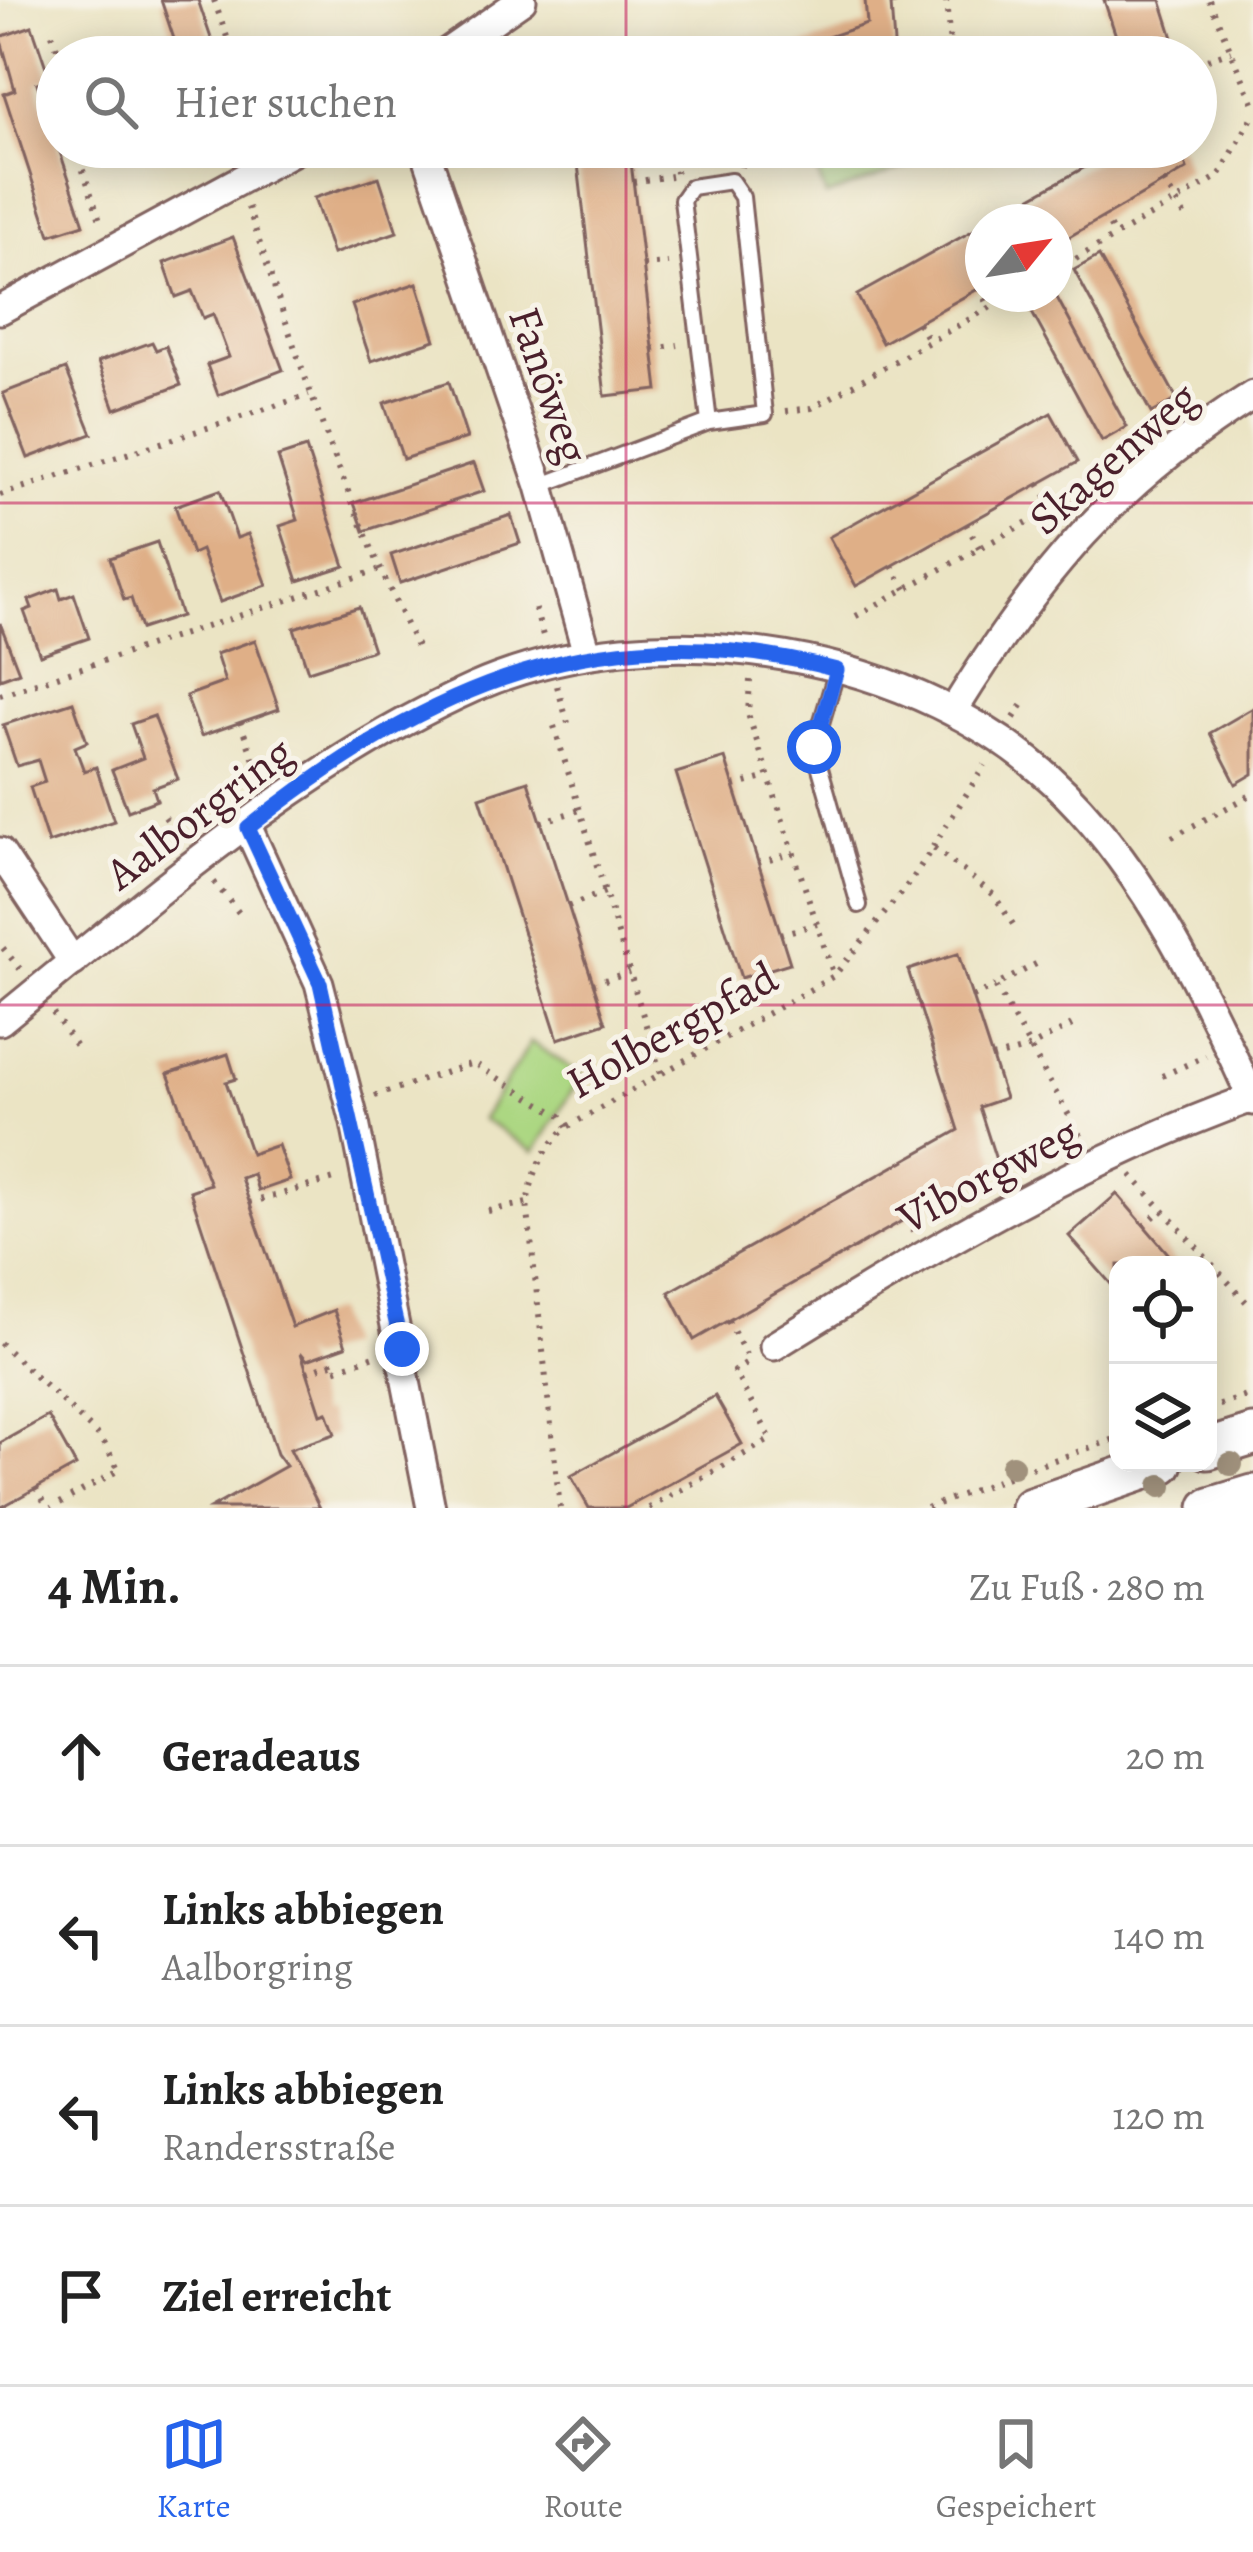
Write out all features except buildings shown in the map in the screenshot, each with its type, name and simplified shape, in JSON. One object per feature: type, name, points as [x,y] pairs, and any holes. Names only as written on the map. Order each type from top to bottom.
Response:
[{"type":"main road","points":[[1217,1446],[1253,1435]]},
{"type":"main road","points":[[1031,1508],[1137,1472]]},
{"type":"main road","points":[[1210,1508],[1253,1496]]},
{"type":"street","points":[[471,36],[523,0]]},
{"type":"street","points":[[0,310],[265,168]]},
{"type":"street","name":"Fanöweg","points":[[431,168],[540,486],[587,653]]},
{"type":"street","name":"Skagenweg","points":[[955,710],[1035,585],[1088,526],[1161,460],[1253,395]]},
{"type":"street","name":"Aalborgring","points":[[0,1021],[313,777],[417,714],[514,671],[587,653],[671,646],[752,652],[837,670],[955,710],[1061,789],[1123,861],[1180,954],[1252,1100]]},
{"type":"street","points":[[248,828],[320,983],[365,1172],[431,1508]]},
{"type":"street","points":[[0,852],[37,915],[73,962]]},
{"type":"street","name":"Viborgweg","points":[[774,1346],[914,1262],[1108,1158],[1252,1100]]},
{"type":"lane","points":[[540,486],[709,422],[765,414],[742,197],[731,181],[701,182],[682,200],[709,422]]},
{"type":"lane","points":[[837,670],[814,747],[859,905]]},
{"type":"path","points":[[214,0],[226,36]]},
{"type":"path","points":[[946,0],[949,36]]},
{"type":"path","points":[[1209,0],[1253,102]]},
{"type":"path","points":[[1217,56],[1231,52]]},
{"type":"path","points":[[1073,260],[1219,176],[1253,116]]},
{"type":"path","points":[[82,168],[110,249]]},
{"type":"path","points":[[633,182],[676,175]]},
{"type":"path","points":[[1165,182],[1189,223]]},
{"type":"path","points":[[240,183],[309,395],[379,570],[419,651]]},
{"type":"path","points":[[1104,216],[1115,236]]},
{"type":"path","points":[[765,414],[812,408],[983,312]]},
{"type":"path","points":[[918,323],[930,343]]},
{"type":"path","points":[[0,495],[309,395]]},
{"type":"path","points":[[1039,484],[1053,508],[1088,526]]},
{"type":"path","points":[[856,616],[1053,508]]},
{"type":"path","points":[[966,524],[980,549]]},
{"type":"path","points":[[892,566],[906,589]]},
{"type":"path","points":[[0,695],[379,570]]},
{"type":"path","points":[[752,652],[748,714],[834,976]]},
{"type":"path","points":[[240,722],[257,769]]},
{"type":"path","points":[[554,726],[661,1074]]},
{"type":"path","points":[[734,786],[769,777]]},
{"type":"path","points":[[1172,836],[1253,794]]},
{"type":"path","name":"Holbergpfad","points":[[560,1508],[527,1203],[532,1176],[551,1142],[568,1127],[834,976],[876,930],[965,797]]},
{"type":"path","points":[[542,822],[580,810]]},
{"type":"path","points":[[933,848],[994,895],[1016,928]]},
{"type":"path","points":[[758,863],[794,854]]},
{"type":"path","points":[[568,906],[605,892]]},
{"type":"path","points":[[780,934],[818,924]]},
{"type":"path","points":[[972,997],[1036,964]]},
{"type":"path","points":[[593,984],[629,972]]},
{"type":"path","points":[[994,986],[1028,1048],[1108,1158],[1198,1256]]},
{"type":"path","points":[[992,1058],[1028,1048],[1072,1025]]},
{"type":"path","points":[[350,1104],[473,1064],[562,1116],[568,1127]]},
{"type":"path","points":[[249,1203],[365,1172]]},
{"type":"path","points":[[488,1211],[527,1203]]},
{"type":"path","points":[[1144,1226],[1160,1211]]},
{"type":"path","points":[[1217,1275],[1249,1305]]},
{"type":"path","points":[[728,1321],[750,1362]]},
{"type":"path","points":[[0,1343],[102,1438],[119,1470],[50,1508],[36,1488]]},
{"type":"path","points":[[649,1508],[771,1439],[734,1371],[774,1346]]},
{"type":"path","points":[[307,1372],[332,1363],[334,1370],[402,1349]]},
{"type":"path","points":[[1217,1406],[1253,1394]]},
{"type":"path","points":[[704,1464],[709,1474]]},
{"type":"green space","points":[[816,168],[903,168],[826,196]]},
{"type":"green space","points":[[531,1042],[582,1075],[534,1152],[482,1119]]},
{"type":"route","points":[[402,1349],[320,983],[248,828],[313,777],[417,714],[514,671],[587,653],[632,647],[700,647],[795,659],[837,670],[814,747]]}]
